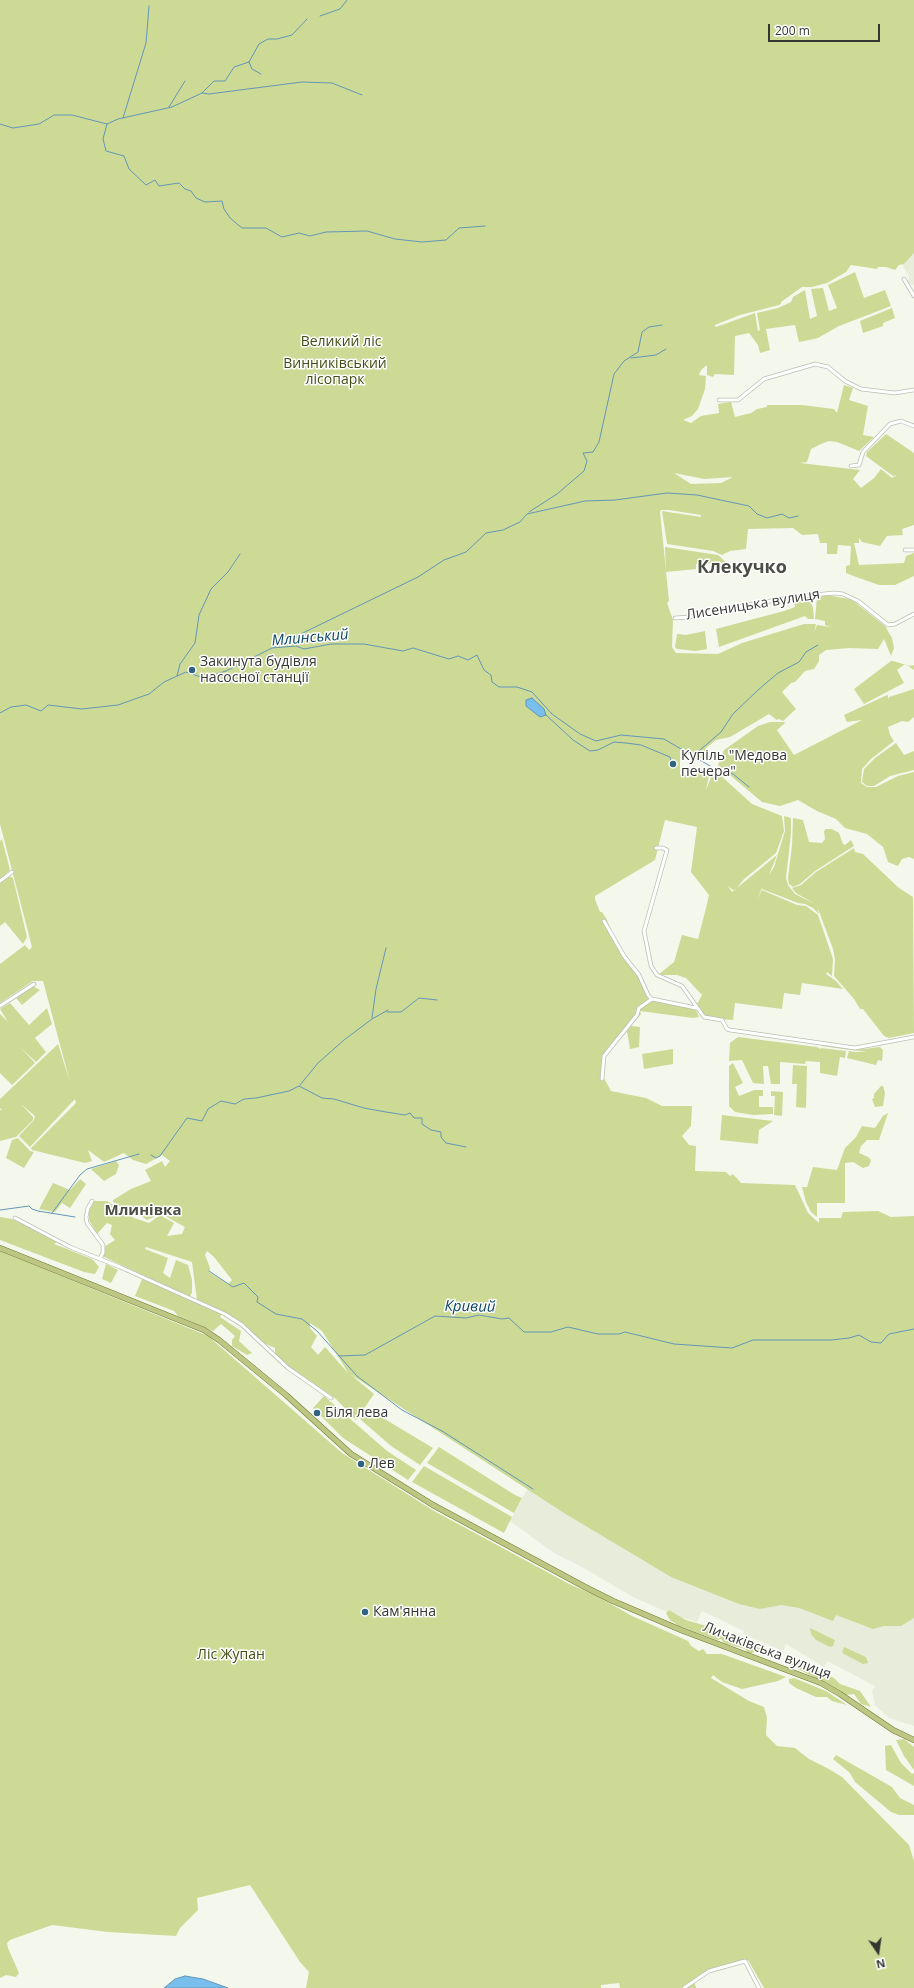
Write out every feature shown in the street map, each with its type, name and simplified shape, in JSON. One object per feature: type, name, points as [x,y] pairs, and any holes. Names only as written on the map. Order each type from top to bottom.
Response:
[{"type":"main road","name":"Личаківська вулиця","points":[[0,1248],[210,1333],[312,1417],[331,1437],[361,1461],[460,1520],[585,1587],[627,1607],[680,1630],[821,1683],[898,1733],[914,1740]]},
{"type":"street","points":[[904,278],[914,296]]},
{"type":"street","points":[[719,400],[738,400],[764,379],[815,364],[828,367],[845,381],[861,388],[895,393],[914,390]]},
{"type":"street","points":[[851,466],[859,465],[863,452],[890,424],[901,421],[914,426]]},
{"type":"street","points":[[905,550],[914,550]]},
{"type":"street","name":"Лисеницька вулиця","points":[[675,618],[688,617],[710,611],[793,597],[834,593],[851,597],[888,625],[895,624],[914,614]]},
{"type":"street","points":[[656,848],[663,848],[666,850],[644,931],[651,966],[657,975],[682,986],[696,1008],[704,1017],[722,1020],[728,1030],[855,1048],[914,1037]]},
{"type":"street","points":[[0,881],[12,872]]},
{"type":"street","points":[[604,921],[624,956],[639,975],[645,991],[652,999],[696,1008]]},
{"type":"street","points":[[0,1006],[34,984]]},
{"type":"street","points":[[602,1079],[604,1056],[637,1015],[639,1008],[652,999]]},
{"type":"street","points":[[92,1201],[88,1208],[87,1221],[103,1246],[103,1253],[100,1258]]},
{"type":"street","points":[[15,1218],[70,1247],[100,1258],[216,1309],[236,1321],[288,1368],[331,1398]]},
{"type":"street","points":[[684,1988],[709,1972],[745,1961],[759,1988]]},
{"type":"shaded area","points":[[914,253],[914,285],[908,284],[909,277],[902,264]]},
{"type":"shaded area","points":[[528,1488],[642,1560],[687,1582],[782,1603],[837,1612],[914,1610],[914,1726],[889,1718],[875,1705],[872,1691],[875,1686],[827,1661],[824,1667],[786,1644],[783,1651],[743,1634],[744,1631],[702,1611],[697,1622],[674,1615],[633,1597],[582,1567],[554,1553],[510,1521]]},
{"type":"green space","name":"Великий ліс","points":[[0,0],[914,0],[914,253],[904,264],[899,265],[895,270],[886,267],[878,267],[877,269],[851,265],[846,272],[827,283],[812,287],[802,287],[779,305],[740,315],[715,325],[714,324],[716,327],[755,313],[758,331],[760,330],[757,313],[778,308],[791,302],[793,297],[805,290],[810,319],[817,316],[811,289],[823,288],[829,311],[837,308],[828,285],[855,272],[864,298],[885,290],[891,306],[839,326],[818,338],[799,342],[795,325],[766,329],[770,350],[760,353],[758,345],[749,333],[735,336],[734,375],[715,374],[713,377],[707,375],[707,365],[701,370],[699,375],[706,376],[705,389],[698,409],[692,416],[683,420],[691,423],[701,416],[719,413],[718,404],[731,402],[735,417],[767,407],[767,405],[802,405],[834,409],[837,413],[844,385],[853,388],[849,400],[868,406],[863,435],[874,437],[859,451],[837,442],[829,441],[811,449],[807,462],[800,463],[860,470],[853,479],[861,488],[874,478],[881,469],[892,478],[897,475],[893,476],[866,456],[867,452],[886,434],[914,453],[914,525],[902,529],[903,535],[887,536],[880,546],[862,542],[859,538],[859,543],[854,543],[859,565],[904,563],[906,556],[914,553],[914,576],[895,585],[879,585],[856,577],[846,573],[846,566],[850,565],[851,546],[838,545],[837,554],[827,554],[827,543],[820,543],[818,534],[802,535],[793,528],[748,529],[746,549],[730,551],[722,555],[713,551],[667,544],[662,511],[701,517],[701,515],[669,510],[661,510],[660,512],[666,571],[665,547],[718,555],[727,563],[696,564],[696,569],[666,572],[669,601],[667,603],[673,620],[672,647],[676,653],[718,654],[742,643],[804,624],[816,624],[814,632],[817,625],[831,627],[825,625],[825,621],[815,619],[817,598],[827,595],[849,599],[856,603],[885,626],[892,638],[894,648],[891,656],[884,639],[878,649],[850,648],[826,650],[819,655],[819,661],[814,669],[805,671],[795,682],[791,683],[782,692],[796,709],[783,721],[779,719],[777,720],[769,714],[730,737],[716,740],[706,748],[704,758],[698,758],[692,753],[680,749],[680,774],[682,776],[696,769],[704,771],[709,776],[706,790],[713,772],[719,774],[752,804],[782,816],[784,831],[776,853],[743,880],[737,888],[777,855],[769,875],[774,867],[785,831],[784,816],[791,818],[791,833],[786,878],[788,885],[795,894],[815,904],[796,893],[792,888],[801,885],[816,872],[854,848],[855,852],[863,854],[899,888],[913,897],[914,1033],[889,1038],[884,1036],[834,976],[835,959],[833,949],[817,906],[819,914],[813,908],[805,904],[798,903],[762,889],[763,886],[757,899],[762,890],[797,905],[806,906],[818,915],[833,959],[832,976],[827,972],[826,974],[836,981],[843,989],[802,983],[800,995],[784,993],[782,1009],[735,1003],[733,1020],[707,1018],[697,1004],[702,995],[686,978],[677,975],[658,975],[674,962],[682,935],[698,939],[709,895],[691,872],[697,827],[665,820],[655,860],[595,896],[595,899],[600,912],[602,912],[606,918],[618,946],[640,974],[649,1002],[653,1000],[696,1010],[699,1017],[693,1018],[640,1011],[641,1014],[631,1026],[640,1027],[639,1047],[630,1049],[627,1031],[605,1056],[604,1078],[611,1091],[646,1098],[662,1106],[692,1106],[691,1126],[682,1136],[689,1145],[696,1146],[695,1171],[726,1172],[730,1176],[733,1174],[741,1183],[795,1185],[808,1213],[819,1223],[819,1218],[841,1218],[843,1212],[878,1211],[891,1217],[914,1216],[914,1618],[901,1626],[884,1626],[873,1629],[836,1615],[833,1621],[799,1608],[781,1605],[760,1609],[739,1604],[671,1577],[564,1513],[350,1374],[374,1394],[356,1420],[336,1399],[283,1363],[275,1354],[275,1348],[259,1341],[245,1325],[234,1317],[232,1318],[210,1305],[197,1300],[192,1262],[146,1247],[145,1249],[168,1258],[163,1273],[170,1278],[176,1260],[188,1265],[192,1280],[192,1292],[190,1297],[102,1256],[104,1247],[115,1240],[110,1234],[112,1225],[107,1223],[97,1234],[89,1220],[89,1211],[94,1201],[107,1201],[134,1218],[149,1223],[160,1215],[174,1223],[167,1236],[182,1234],[185,1227],[156,1211],[154,1217],[147,1220],[133,1210],[131,1209],[129,1212],[113,1202],[113,1200],[131,1189],[151,1181],[145,1170],[162,1161],[165,1167],[170,1161],[162,1155],[146,1164],[133,1160],[124,1153],[104,1162],[88,1150],[92,1161],[85,1163],[32,1150],[31,1148],[76,1103],[75,1099],[30,1147],[19,1136],[34,1120],[35,1116],[21,1104],[33,1117],[33,1120],[16,1137],[0,1141],[0,1110],[2,1110],[0,1108],[0,1099],[58,1044],[70,1082],[43,981],[33,981],[0,1003],[0,964],[25,945],[29,950],[32,947],[0,824]],"holes":[[[674,473],[704,479],[733,477],[721,483],[691,484]],[[207,1251],[214,1257],[232,1280],[228,1284],[209,1272],[210,1268],[205,1255]],[[310,1323],[322,1331],[349,1374],[325,1347],[318,1355],[311,1347],[317,1336],[310,1328]]]},
{"type":"green space","points":[[892,308],[895,318],[883,323],[883,326],[863,333],[860,321]]},
{"type":"green space","points":[[809,597],[813,608],[814,619],[808,619],[805,616],[719,647],[716,629],[784,611],[795,607],[794,599]]},
{"type":"green space","points":[[705,631],[707,649],[696,651],[677,649],[675,647],[677,634],[686,635]]},
{"type":"green space","points":[[891,661],[904,664],[897,670],[904,683],[864,704],[854,689]]},
{"type":"green space","points":[[906,665],[914,665],[914,670]]},
{"type":"green space","points":[[914,689],[914,717],[908,722],[902,721],[888,727],[890,735],[894,741],[871,759],[862,769],[861,783],[867,787],[876,787],[898,776],[914,772],[914,859],[909,857],[902,859],[898,866],[888,862],[883,847],[867,834],[845,828],[836,819],[817,811],[798,800],[780,806],[762,802],[718,765],[724,750],[758,726],[770,722],[784,722],[785,723],[777,730],[794,755],[862,720],[847,722],[844,715],[885,696],[888,695],[888,700],[889,697]]},
{"type":"green space","points":[[896,743],[904,755],[914,751],[914,770],[890,776],[874,786],[867,786],[862,782],[864,769],[875,758]]},
{"type":"green space","points":[[793,818],[803,820],[809,842],[822,843],[825,839],[824,831],[826,829],[832,829],[839,833],[843,844],[845,845],[851,840],[854,846],[815,871],[800,884],[793,887],[789,884],[788,878],[792,846]]},
{"type":"green space","points":[[2,839],[10,870],[0,880],[0,841]]},
{"type":"green space","points":[[9,876],[13,878],[27,937],[23,944],[5,922],[0,926],[0,882]]},
{"type":"green space","points":[[33,986],[40,990],[22,1005],[16,998]]},
{"type":"green space","points":[[10,1003],[29,1025],[47,1008],[52,1024],[35,1038],[46,1052],[36,1062],[20,1047],[35,1063],[12,1085],[0,1073],[0,1014],[8,1022],[0,1009]]},
{"type":"green space","points":[[738,1037],[817,1047],[821,1049],[846,1051],[845,1058],[840,1057],[837,1076],[820,1073],[820,1062],[806,1061],[805,1064],[780,1062],[780,1084],[771,1084],[768,1066],[763,1066],[764,1084],[753,1083],[742,1060],[729,1061],[730,1043]]},
{"type":"green space","points":[[823,1045],[855,1050],[880,1047],[883,1050],[882,1061],[878,1060],[876,1065],[847,1058],[849,1051],[867,1052],[821,1046]]},
{"type":"green space","points":[[673,1049],[673,1064],[644,1069],[642,1054]]},
{"type":"green space","points":[[733,1063],[743,1083],[735,1087],[739,1096],[754,1090],[763,1090],[763,1096],[759,1096],[759,1107],[773,1107],[773,1114],[753,1115],[735,1112],[729,1106],[729,1066]]},
{"type":"green space","points":[[793,1065],[807,1066],[806,1108],[796,1107],[797,1084],[792,1084]]},
{"type":"green space","points":[[881,1086],[883,1086],[885,1093],[883,1106],[875,1107],[872,1099],[874,1098],[874,1094]]},
{"type":"green space","points":[[771,1091],[783,1092],[782,1116],[774,1115],[775,1096],[771,1096]]},
{"type":"green space","points":[[888,1113],[879,1140],[867,1140],[861,1146],[859,1153],[871,1160],[869,1166],[863,1168],[853,1162],[845,1163],[845,1203],[817,1203],[817,1217],[811,1212],[806,1202],[802,1187],[807,1187],[813,1167],[837,1170],[845,1148],[856,1137],[862,1126],[875,1128],[883,1116]]},
{"type":"green space","points":[[722,1115],[773,1121],[759,1130],[758,1144],[720,1140]]},
{"type":"green space","points":[[18,1138],[30,1151],[34,1152],[24,1168],[6,1158],[12,1140]]},
{"type":"green space","points":[[116,1161],[119,1165],[116,1174],[104,1181],[91,1169]]},
{"type":"green space","points":[[80,1179],[86,1184],[70,1208],[62,1203],[55,1212],[39,1209],[53,1183],[70,1190]]},
{"type":"green space","points":[[0,1217],[12,1219],[31,1228],[57,1242],[54,1244],[92,1259],[99,1267],[95,1274],[84,1272],[0,1240]]},
{"type":"green space","name":"Ліс Жупан","points":[[0,1251],[208,1336],[342,1453],[434,1511],[571,1585],[595,1595],[632,1616],[688,1641],[691,1646],[699,1651],[703,1649],[707,1654],[722,1654],[786,1677],[778,1681],[742,1689],[722,1682],[713,1675],[711,1678],[749,1701],[764,1707],[767,1718],[766,1735],[777,1746],[795,1748],[809,1759],[842,1777],[909,1845],[914,1861],[914,1988],[764,1988],[748,1960],[736,1965],[715,1968],[694,1980],[696,1988],[620,1988],[619,1983],[601,1985],[601,1988],[306,1988],[309,1972],[300,1962],[250,1885],[197,1898],[198,1910],[180,1928],[176,1936],[108,1932],[52,1925],[10,1940],[7,1943],[8,1948],[19,1973],[16,1977],[6,1975],[0,1978]]},
{"type":"green space","points":[[106,1264],[118,1270],[111,1283],[102,1279]]},
{"type":"green space","points":[[142,1279],[222,1314],[220,1317],[241,1331],[239,1341],[252,1353],[247,1355],[232,1346],[232,1340],[235,1336],[221,1324],[213,1331],[178,1316],[174,1311],[135,1296]]},
{"type":"green space","points":[[324,1396],[387,1451],[416,1470],[408,1480],[343,1438],[313,1408]]},
{"type":"green space","points":[[368,1409],[433,1448],[420,1465],[391,1446],[360,1419]]},
{"type":"green space","points":[[439,1447],[522,1498],[514,1513],[427,1463]]},
{"type":"green space","points":[[424,1466],[512,1517],[504,1533],[412,1482]]},
{"type":"green space","points":[[669,1610],[686,1620],[713,1628],[720,1636],[731,1636],[748,1645],[772,1651],[772,1654],[757,1651],[749,1654],[745,1649],[724,1643],[721,1639],[717,1640],[679,1626],[670,1620],[666,1613]]},
{"type":"green space","points":[[810,1628],[835,1640],[833,1646],[830,1647],[816,1640],[811,1634]]},
{"type":"green space","points":[[844,1647],[866,1657],[868,1663],[863,1664],[844,1654],[842,1652]]},
{"type":"green space","points":[[794,1659],[808,1667],[834,1678],[840,1684],[860,1691],[871,1707],[861,1704],[854,1694],[846,1695],[784,1661]]},
{"type":"green space","points":[[794,1678],[826,1691],[847,1705],[832,1701],[827,1697],[816,1697],[796,1688],[789,1683],[789,1679]]},
{"type":"green space","points":[[904,1739],[914,1747],[914,1770],[904,1756],[896,1740]]},
{"type":"green space","points":[[891,1745],[901,1763],[912,1774],[914,1773],[914,1786],[886,1770],[885,1746]]},
{"type":"green space","points":[[836,1755],[892,1787],[900,1798],[914,1805],[914,1815],[899,1815],[891,1812],[855,1782],[850,1773],[833,1759]]},
{"type":"water","points":[[532,698],[544,709],[546,715],[540,717],[526,706],[526,700]]},
{"type":"water","points":[[185,1976],[203,1979],[228,1988],[164,1988],[175,1979]]},
{"type":"waterway","points":[[320,16],[340,9],[347,0]]},
{"type":"waterway","points":[[123,118],[146,43],[149,6]]},
{"type":"waterway","points":[[0,124],[13,128],[39,124],[54,115],[72,115],[107,124],[118,119],[172,107],[202,93],[214,81],[225,81],[234,67],[249,62],[259,44],[268,39],[277,39],[292,35],[307,19]]},
{"type":"waterway","points":[[249,62],[252,69],[261,74]]},
{"type":"waterway","points":[[169,107],[185,81]]},
{"type":"waterway","points":[[202,93],[209,94],[302,82],[332,83],[362,95]]},
{"type":"waterway","points":[[107,124],[103,139],[106,151],[124,156],[129,169],[146,185],[155,180],[159,186],[179,183],[185,189],[191,191],[196,198],[205,202],[222,201],[224,209],[230,218],[242,228],[266,228],[282,237],[299,233],[310,236],[326,232],[367,231],[395,239],[422,242],[446,240],[459,228],[485,226]]},
{"type":"waterway","points":[[529,512],[557,494],[584,471],[587,461],[583,453],[593,452],[599,442],[614,374],[624,361],[638,352],[642,332],[649,327],[662,325]]},
{"type":"waterway","points":[[631,358],[656,355],[666,349]]},
{"type":"waterway","points":[[274,647],[418,577],[444,560],[466,552],[486,533],[503,530],[520,522],[527,514],[585,501],[615,500],[667,493],[697,495],[749,506],[757,514],[767,518],[782,514],[789,518],[798,516]]},
{"type":"waterway","points":[[177,676],[180,664],[195,643],[199,615],[211,589],[228,572],[240,554]]},
{"type":"waterway","name":"Млинський","points":[[0,713],[11,707],[26,705],[41,711],[48,705],[82,709],[118,705],[149,694],[164,682],[186,672],[204,678],[226,671],[272,648],[296,646],[304,649],[331,644],[364,644],[403,651],[413,648],[449,659],[458,656],[468,660],[477,655],[484,670],[491,675],[492,682],[499,687],[517,687],[532,692],[552,714],[580,734],[596,741],[621,735],[664,739],[710,766]]},
{"type":"waterway","points":[[693,756],[721,732],[733,714],[758,690],[778,673],[799,662],[806,652],[818,645]]},
{"type":"waterway","name":"Млинський","points":[[545,714],[573,740],[590,751],[598,750],[614,742],[641,745],[670,757],[673,768]]},
{"type":"waterway","name":"Млинський","points":[[671,764],[674,762],[673,764]]},
{"type":"waterway","name":"Млинський","points":[[717,768],[733,774],[749,787]]},
{"type":"waterway","points":[[372,1018],[376,989],[386,948]]},
{"type":"waterway","points":[[387,1012],[401,1012],[419,998],[437,1000]]},
{"type":"waterway","points":[[300,1085],[318,1063],[344,1040],[372,1019],[388,1010]]},
{"type":"waterway","points":[[151,1155],[156,1158],[160,1156],[187,1118],[202,1121],[208,1109],[221,1101],[235,1104],[244,1099],[289,1091],[299,1086],[322,1098],[334,1099],[364,1108],[386,1112],[405,1115],[410,1113],[414,1118],[422,1118],[422,1124],[431,1130],[441,1132],[441,1137],[446,1143],[466,1147]]},
{"type":"waterway","points":[[52,1213],[80,1175],[87,1169],[139,1154]]},
{"type":"waterway","points":[[0,1210],[29,1206],[38,1211],[75,1217]]},
{"type":"waterway","points":[[209,1271],[233,1287],[244,1283],[258,1297],[257,1302],[276,1314],[302,1319],[317,1331],[357,1376],[402,1410],[442,1431],[533,1489]]},
{"type":"waterway","name":"Кривий","points":[[339,1356],[365,1355],[435,1316],[466,1318],[479,1315],[502,1319],[509,1318],[524,1332],[551,1332],[568,1327],[598,1334],[619,1334],[625,1332],[674,1344],[732,1348],[753,1340],[831,1340],[859,1335],[871,1342],[881,1343],[889,1334],[914,1329]]},
{"type":"place","name":"Закинута будівля насосної станції","points":[[192,670]]},
{"type":"place","name":"Купіль \"Медова печера\"","points":[[673,764]]},
{"type":"place","name":"Бiля лева","points":[[317,1413]]},
{"type":"place","name":"Лев","points":[[361,1464]]},
{"type":"place","name":"Кам'янна","points":[[365,1612]]},
{"type":"district","name":"Клекучко","points":[[742,568]]},
{"type":"district","name":"Млинівка","points":[[143,1211]]},
{"type":"park label","name":"Винниківський лісопарк","points":[[335,372]]}]
